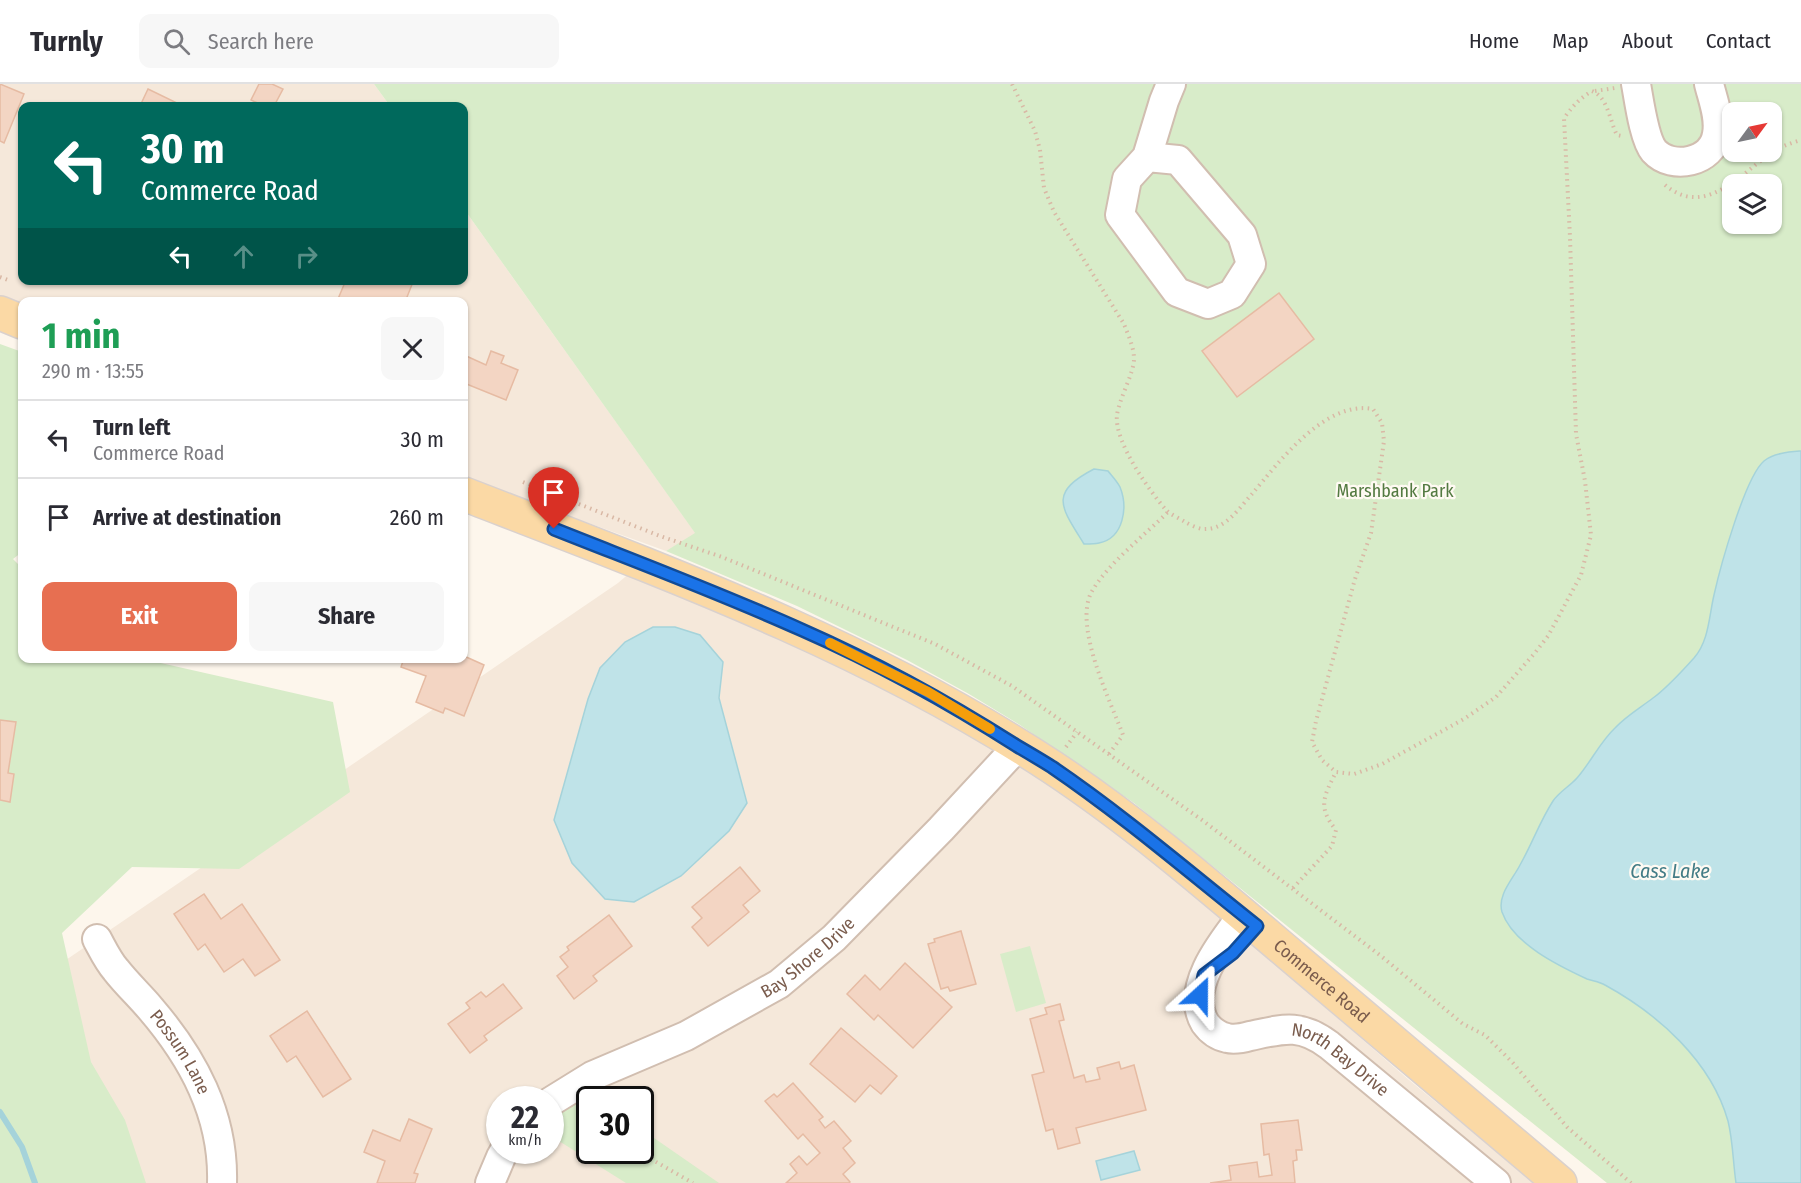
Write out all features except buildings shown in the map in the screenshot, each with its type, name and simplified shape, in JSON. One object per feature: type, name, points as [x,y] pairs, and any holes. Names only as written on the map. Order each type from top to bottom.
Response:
[{"type":"main road","points":[[0,313],[18,320]]},
{"type":"main road","name":"Commerce Road","points":[[468,496],[803,630],[928,692],[1051,766],[1124,819],[1250,921],[1560,1183]]},
{"type":"street","points":[[1147,157],[1178,160],[1242,235],[1251,264],[1232,294],[1208,304],[1177,292],[1120,215],[1127,179],[1147,157],[1171,84]]},
{"type":"street","points":[[1623,87],[1654,152],[1667,160],[1687,162],[1711,148],[1717,134],[1717,121],[1709,84]]},
{"type":"street","name":"Bay Shore Drive","points":[[564,1093],[592,1076],[686,1036],[779,984],[834,938],[1018,746]]},
{"type":"street","name":"North Bay Drive","points":[[1250,921],[1233,953],[1204,975],[1200,990],[1200,1008],[1205,1022],[1214,1033],[1225,1038],[1237,1039],[1283,1029],[1307,1032],[1329,1045],[1496,1183]]},
{"type":"street","name":"Possum Lane","points":[[97,939],[115,969],[177,1041],[198,1076],[219,1140],[222,1183]]},
{"type":"street","points":[[489,1183],[498,1164]]},
{"type":"path","points":[[1012,84],[1035,131],[1040,150],[1044,188],[1054,212],[1124,324],[1130,339],[1134,360],[1117,416],[1120,439],[1140,474],[1168,512],[1206,530],[1218,526],[1234,515],[1282,458],[1305,436],[1330,418],[1361,407],[1373,409],[1382,423],[1384,441],[1382,463],[1371,533],[1355,579],[1312,742],[1322,760],[1336,772],[1354,774],[1382,764],[1464,719],[1496,697],[1548,636],[1581,575],[1591,535],[1585,481],[1576,434],[1564,118],[1575,104],[1592,91],[1623,87]]},
{"type":"path","points":[[1592,91],[1599,94],[1617,135],[1623,136],[1645,130]]},
{"type":"path","points":[[0,277],[11,281]]},
{"type":"path","points":[[523,482],[660,536],[722,557],[935,644],[1000,679],[1202,820],[1381,956],[1463,1024],[1485,1035],[1513,1063],[1567,1127],[1631,1183]]},
{"type":"path","points":[[1109,754],[1123,735],[1093,654],[1086,628],[1086,609],[1090,596],[1106,572],[1168,512]]},
{"type":"path","points":[[1294,889],[1332,846],[1336,830],[1328,820],[1323,803],[1336,772]]},
{"type":"path","points":[[654,1161],[693,1183]]},
{"type":"shaded area","points":[[0,84],[374,84],[387,102],[18,102],[18,285],[468,285],[468,215],[696,534],[666,551],[468,479],[468,297],[18,297],[18,311],[0,304]]},
{"type":"shaded area","points":[[639,565],[1024,751],[1182,883],[1409,1080],[1535,1183],[0,1183],[0,1005],[618,583]]},
{"type":"green space","name":"Marshbank Park","points":[[374,84],[1801,84],[1801,1183],[1607,1183],[1134,803],[1020,725],[907,660],[797,606],[666,551],[695,533],[468,215],[468,102],[387,102]]},
{"type":"green space","points":[[0,344],[18,351],[18,555],[13,559],[18,564],[18,663],[161,663],[333,702],[350,792],[239,869],[132,867],[62,933],[91,1062],[125,1120],[146,1183],[0,1183]]},
{"type":"green space","points":[[1030,946],[1046,1003],[1016,1012],[1000,954]]},
{"type":"green space","points":[[576,1100],[576,1152],[564,1144],[564,1109]]},
{"type":"green space","points":[[654,1138],[719,1183],[626,1183],[596,1164],[654,1164]]},
{"type":"water","name":"Cass Lake","points":[[1801,451],[1801,1183],[1736,1183],[1728,1121],[1720,1099],[1696,1059],[1663,1025],[1625,997],[1603,984],[1563,968],[1526,944],[1508,924],[1501,906],[1506,887],[1555,798],[1577,778],[1615,728],[1664,689],[1699,651],[1706,636],[1727,545],[1741,503],[1757,470],[1764,461],[1772,456]]},
{"type":"water","points":[[1094,469],[1108,471],[1120,487],[1124,503],[1122,521],[1114,535],[1107,540],[1084,544],[1069,520],[1063,502],[1070,486]]},
{"type":"water","points":[[653,627],[675,627],[700,635],[723,662],[719,698],[747,803],[729,831],[681,876],[634,902],[605,899],[572,863],[554,820],[588,699],[600,668],[625,642]]},
{"type":"water","points":[[1134,1151],[1140,1170],[1101,1180],[1096,1161]]},
{"type":"waterway","points":[[0,1112],[22,1147],[35,1183]]},
{"type":"slow traffic","points":[[830,643],[928,692],[990,729]]},
{"type":"route","points":[[554,529],[803,630],[928,692],[1051,766],[1124,819],[1257,926],[1233,953],[1204,975],[1200,995]]}]
